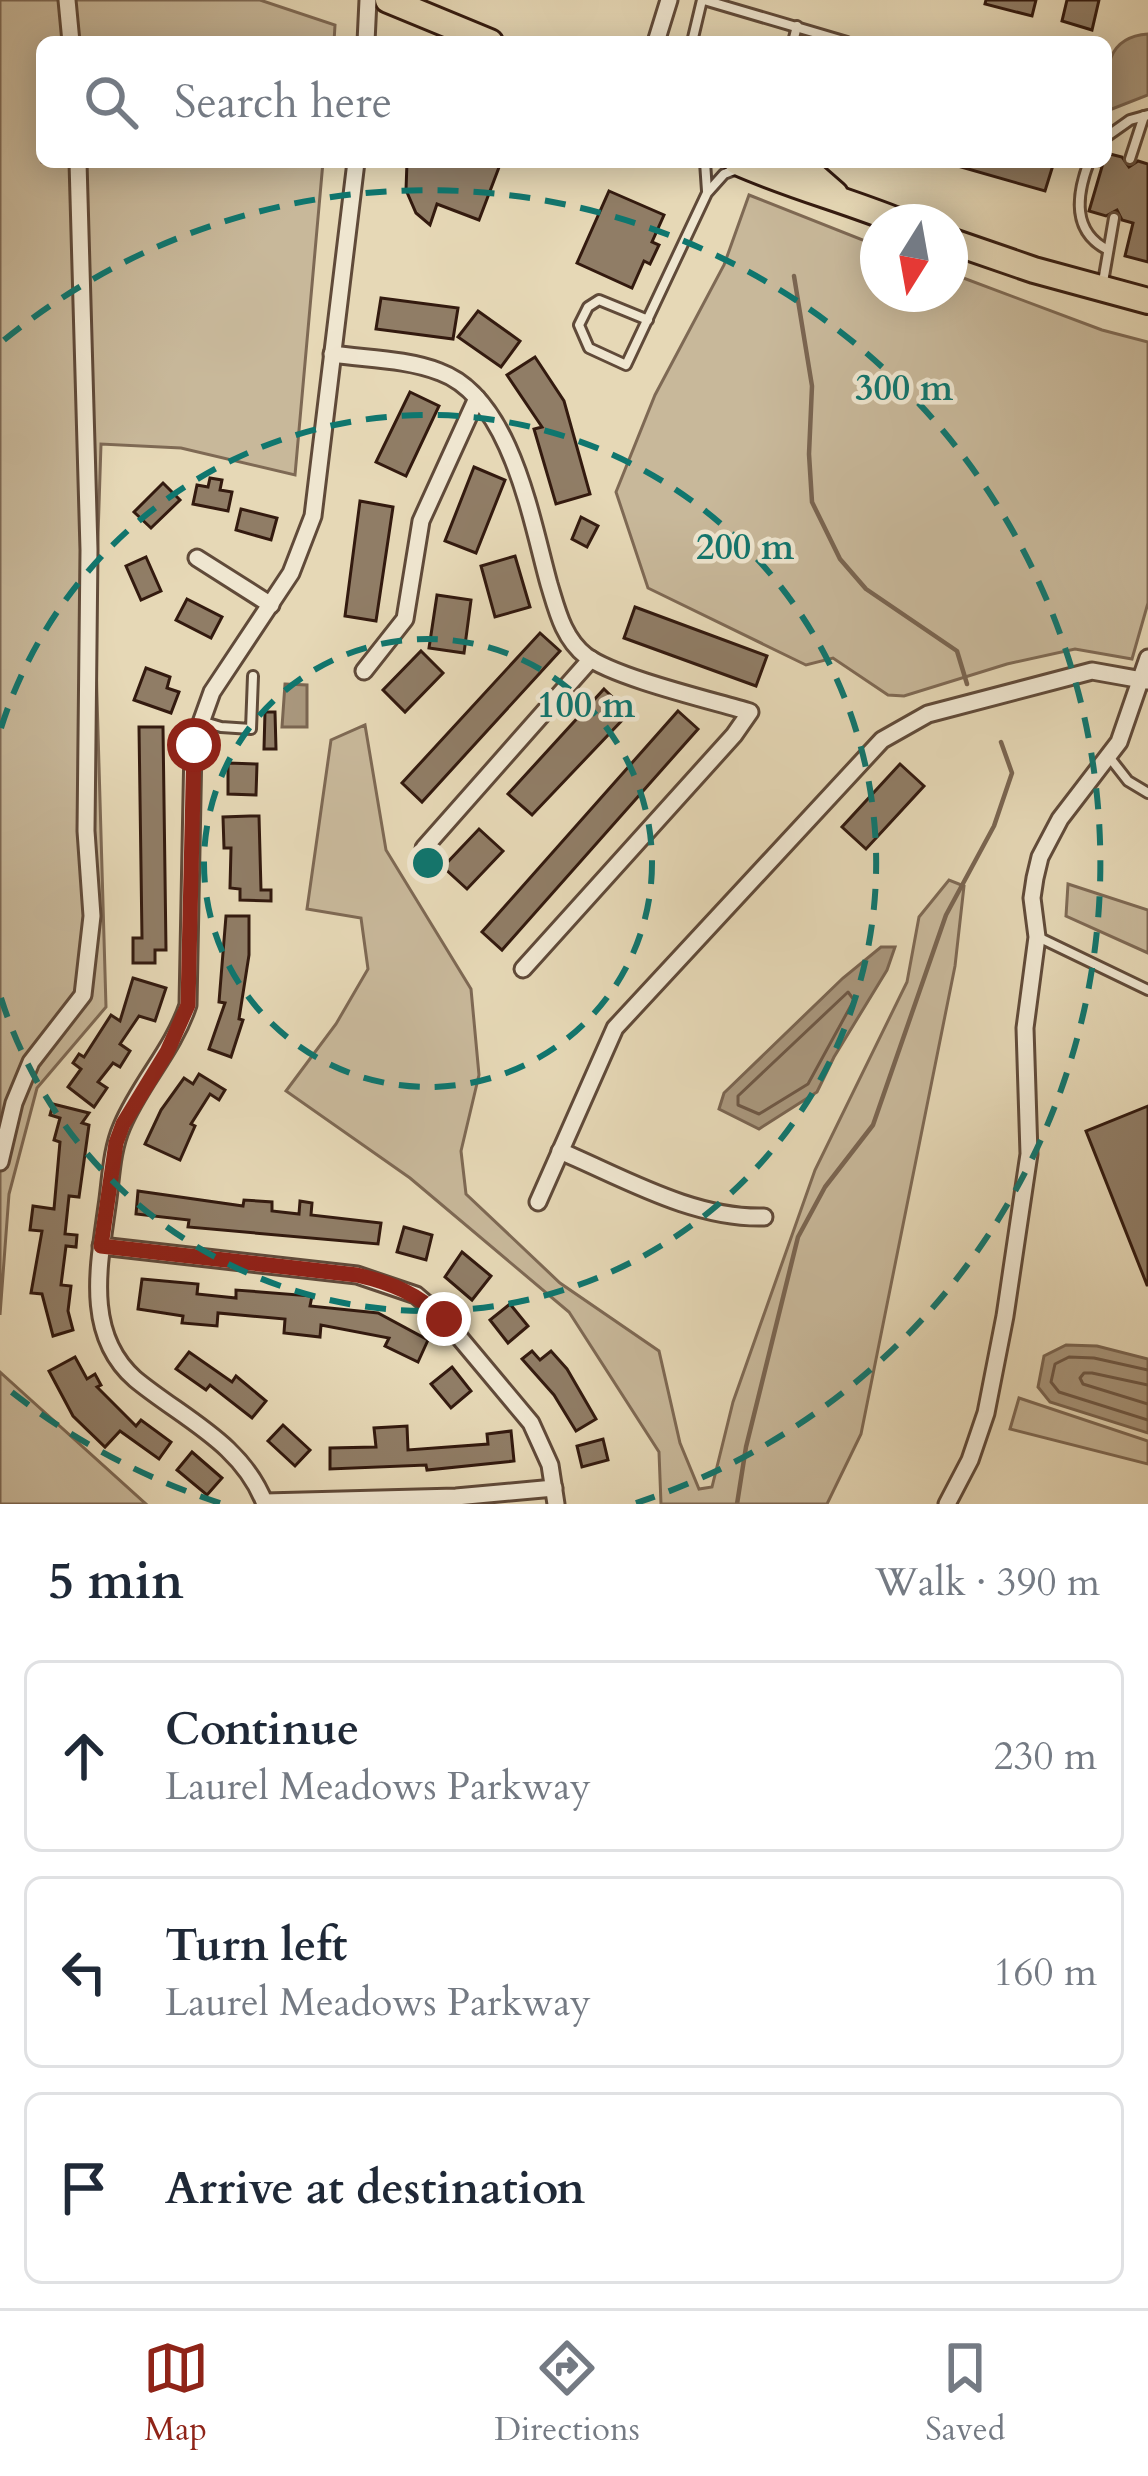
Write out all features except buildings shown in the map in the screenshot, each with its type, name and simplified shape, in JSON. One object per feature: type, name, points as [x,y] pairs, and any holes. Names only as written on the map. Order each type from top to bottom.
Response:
[{"type":"main road","points":[[388,0],[423,6],[479,36]]},
{"type":"main road","points":[[750,168],[795,188],[860,205]]},
{"type":"main road","points":[[800,168],[837,196]]},
{"type":"main road","points":[[968,247],[1148,301]]},
{"type":"street","points":[[67,0],[70,36]]},
{"type":"street","points":[[367,36],[368,0]]},
{"type":"street","points":[[658,36],[669,0]]},
{"type":"street","points":[[0,1162],[14,1102],[31,1062],[83,995],[91,932],[85,778],[88,462],[78,168]]},
{"type":"street","points":[[101,1246],[357,1275],[416,1295],[444,1319],[531,1424],[546,1450],[555,1496],[265,1503],[250,1473],[225,1446],[121,1364],[104,1329],[96,1291],[101,1246],[116,1143],[188,1005],[194,745],[200,720],[220,677],[291,573],[313,516],[355,168]]},
{"type":"street","points":[[332,354],[438,371],[477,398],[502,434],[564,630],[591,659],[750,712],[523,969]]},
{"type":"street","points":[[364,671],[405,619],[421,521],[477,398]]},
{"type":"street","points":[[197,558],[271,605]]},
{"type":"street","points":[[946,1504],[970,1460],[986,1413],[1029,1154],[1025,1028],[1037,937],[1032,898],[1040,857],[1060,819],[1110,758],[1145,680],[1148,658]]},
{"type":"street","points":[[424,848],[591,659]]},
{"type":"street","points":[[538,1202],[615,1028],[882,740],[928,714],[1092,670],[1145,680]]},
{"type":"street","points":[[560,1151],[703,1210],[738,1218],[764,1217]]},
{"type":"lane","points":[[694,36],[703,0],[828,36]]},
{"type":"lane","points":[[794,36],[797,26]]},
{"type":"lane","points":[[1112,133],[1146,116]]},
{"type":"lane","points":[[1130,159],[1146,116]]},
{"type":"lane","points":[[705,168],[707,193]]},
{"type":"lane","points":[[648,320],[599,300],[588,307],[579,326],[589,348],[626,365],[648,320],[707,193],[734,168]]},
{"type":"lane","points":[[1088,168],[1079,219],[1090,241],[1108,250]]},
{"type":"lane","points":[[1102,290],[1114,218]]},
{"type":"lane","points":[[200,720],[251,729],[253,676]]},
{"type":"lane","points":[[1110,758],[1128,781],[1148,793]]},
{"type":"lane","points":[[1037,937],[1148,990]]},
{"type":"shaded area","points":[[0,0],[260,0],[335,25],[334,36],[36,36],[36,168],[322,168],[295,475],[181,448],[101,444],[95,628],[106,1007],[37,1088],[9,1194],[0,1315]]},
{"type":"shaded area","points":[[749,195],[860,239],[860,312],[968,312],[968,280],[1102,330],[1148,342],[1148,603],[1132,659],[1075,649],[904,696],[888,695],[833,658],[806,665],[648,588],[616,492],[655,395],[724,265]]},
{"type":"shaded area","points":[[365,725],[386,850],[471,989],[479,1075],[461,1151],[466,1194],[560,1283],[659,1351],[680,1443],[699,1489],[712,1487],[733,1402],[815,1170],[907,982],[919,917],[949,880],[964,886],[955,966],[861,1434],[827,1504],[661,1504],[659,1452],[569,1312],[410,1178],[286,1091],[336,1024],[368,969],[361,918],[307,909],[331,740]]},
{"type":"shaded area","points":[[1068,884],[1148,910],[1148,953],[1066,916]]},
{"type":"shaded area","points":[[0,1372],[146,1504],[0,1504]]},
{"type":"shaded area","points":[[1019,1398],[1148,1441],[1148,1464],[1010,1429]]},
{"type":"water","points":[[1148,34],[1148,95],[1112,109],[1112,56],[1134,37]]},
{"type":"water","points":[[285,684],[307,685],[307,727],[282,727]]},
{"type":"water","points":[[881,947],[895,947],[887,970],[817,1092],[759,1129],[719,1109],[724,1093]]},
{"type":"water","points":[[1066,1345],[1097,1346],[1148,1359],[1148,1433],[1050,1402],[1038,1387],[1044,1356]]},
{"type":"waterway","points":[[794,276],[812,386],[812,502],[840,559],[866,589],[957,651],[967,684]]},
{"type":"waterway","points":[[737,1504],[746,1447],[798,1237],[825,1187],[873,1125],[946,915],[994,826],[1012,773],[1001,742]]},
{"type":"route","points":[[194,745],[188,1005],[116,1143],[101,1246],[357,1275],[416,1295],[444,1319]]}]
